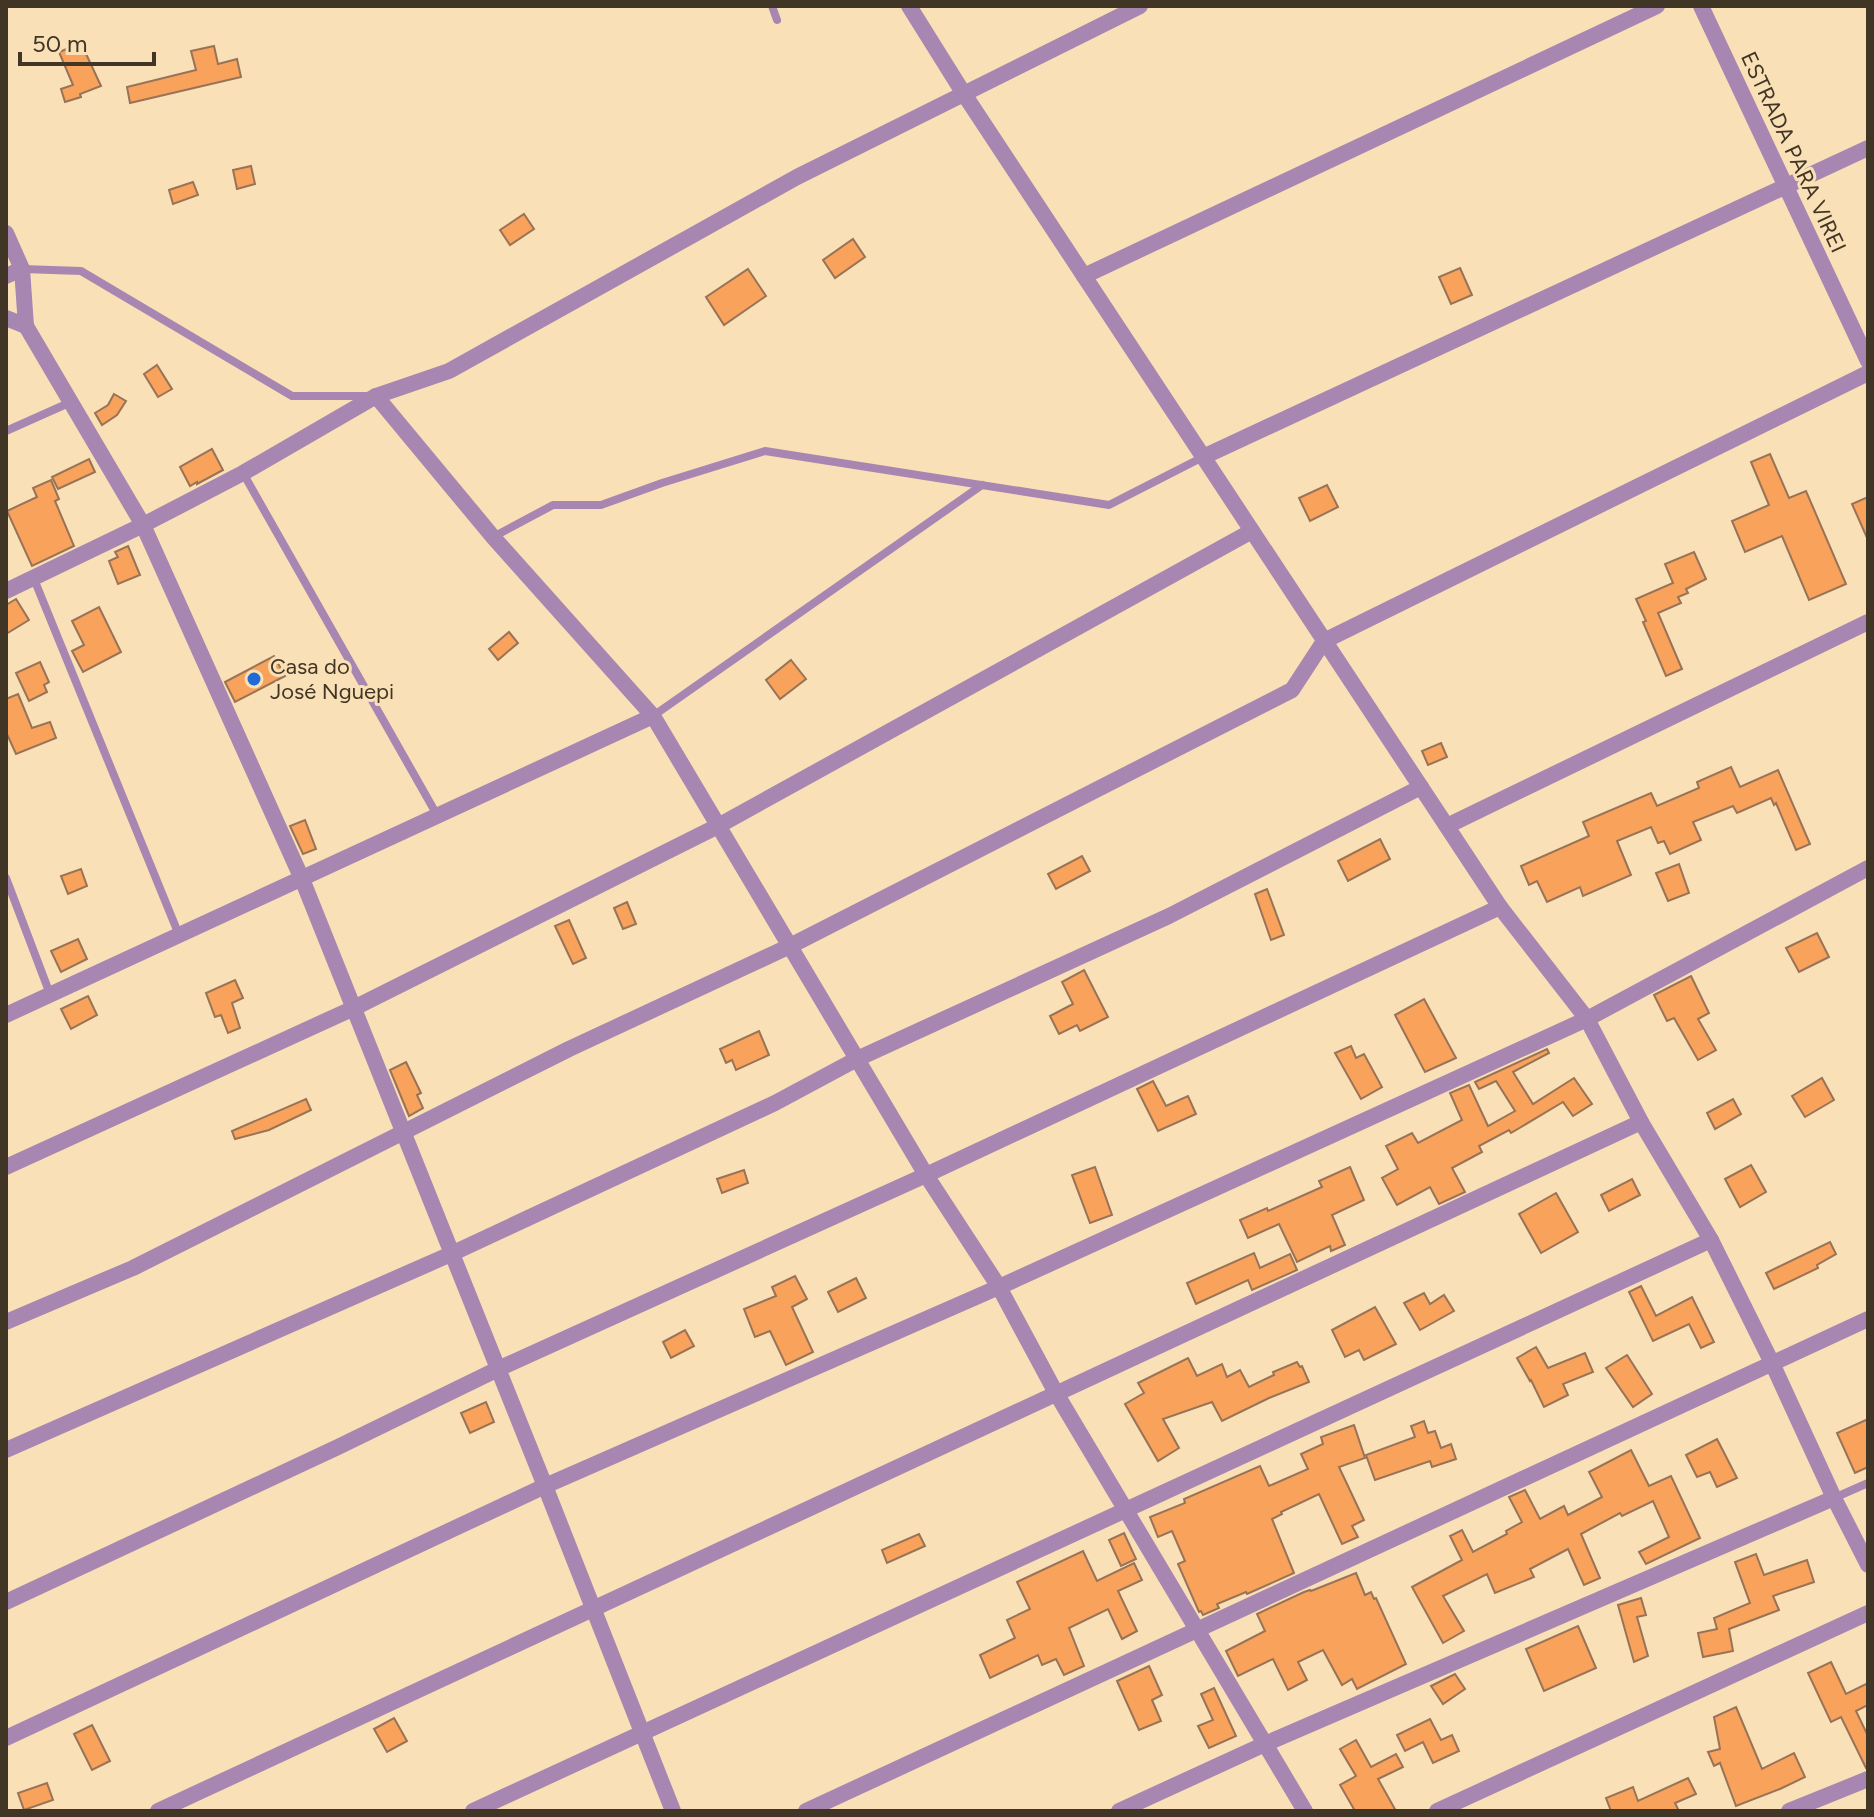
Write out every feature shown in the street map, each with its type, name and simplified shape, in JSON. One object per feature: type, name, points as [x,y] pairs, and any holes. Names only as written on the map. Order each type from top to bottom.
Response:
[{"type":"street","points":[[909,6],[1500,907],[1587,1019],[1641,1122],[1711,1240],[1868,1565]]},
{"type":"street","points":[[6,591],[243,473],[376,396],[449,371],[797,177],[1140,6]]},
{"type":"street","points":[[1084,276],[1657,6]]},
{"type":"street","name":"ESTRADA PARA VIREI","points":[[1701,6],[1868,361]]},
{"type":"street","points":[[1203,457],[1868,148]]},
{"type":"street","points":[[6,233],[22,269],[26,326],[143,525],[302,879],[673,1811]]},
{"type":"street","points":[[6,276],[22,269]]},
{"type":"street","points":[[6,318],[26,326]]},
{"type":"street","points":[[6,1322],[133,1268],[569,1049],[790,946],[1292,690],[1324,641],[1868,373]]},
{"type":"street","points":[[376,396],[493,537],[653,716],[926,1175],[999,1287],[1056,1393],[1305,1811]]},
{"type":"street","points":[[6,1167],[354,1008],[718,826],[1252,531]]},
{"type":"street","points":[[1447,826],[1868,622]]},
{"type":"street","points":[[6,1015],[653,716]]},
{"type":"street","points":[[6,1450],[451,1254],[775,1103],[857,1059],[1169,916],[1421,787]]},
{"type":"street","points":[[6,1738],[545,1486],[999,1287],[1587,1019],[1868,868]]},
{"type":"street","points":[[6,1602],[498,1369],[926,1175],[1500,907]]},
{"type":"street","points":[[158,1811],[1641,1122]]},
{"type":"street","points":[[473,1811],[1711,1240]]},
{"type":"street","points":[[806,1811],[1868,1319]]},
{"type":"street","points":[[1119,1811],[1265,1744],[1834,1498]]},
{"type":"street","points":[[1437,1811],[1868,1613]]},
{"type":"street","points":[[1789,1811],[1868,1779]]},
{"type":"lane","points":[[772,6],[777,20]]},
{"type":"lane","points":[[22,269],[81,271],[292,396],[376,396]]},
{"type":"lane","points":[[6,431],[71,401]]},
{"type":"lane","points":[[493,537],[553,505],[601,505],[765,451],[1109,505],[1203,457]]},
{"type":"lane","points":[[243,473],[437,816]]},
{"type":"lane","points":[[653,716],[982,485]]},
{"type":"lane","points":[[34,579],[179,935]]},
{"type":"lane","points":[[6,878],[50,995]]},
{"type":"lane","points":[[1834,1498],[1868,1483]]},
{"type":"building","points":[[81,43],[101,86],[65,102],[61,89],[73,85],[59,52]]},
{"type":"building","points":[[214,46],[218,64],[237,59],[241,77],[130,103],[127,87],[196,70],[191,51]]},
{"type":"building","points":[[251,166],[255,184],[237,189],[233,170]]},
{"type":"building","points":[[193,182],[198,195],[173,204],[169,190]]},
{"type":"building","points":[[524,214],[534,229],[510,245],[500,230]]},
{"type":"building","points":[[853,239],[865,257],[835,278],[823,260]]},
{"type":"building","points":[[1460,268],[1472,295],[1451,304],[1439,277]]},
{"type":"building","points":[[748,269],[766,296],[724,325],[706,297]]},
{"type":"building","points":[[157,365],[172,389],[158,397],[144,374]]},
{"type":"building","points":[[114,394],[126,401],[117,415],[102,425],[95,413],[108,405]]},
{"type":"building","points":[[212,449],[223,470],[190,486],[180,467]]},
{"type":"building","points":[[1770,454],[1789,498],[1806,491],[1846,584],[1809,600],[1782,536],[1745,552],[1732,521],[1769,505],[1751,462]]},
{"type":"building","points":[[89,459],[95,472],[58,489],[52,477]]},
{"type":"building","points":[[51,480],[59,499],[55,501],[74,546],[32,566],[7,511],[37,497],[33,488]]},
{"type":"building","points":[[1327,485],[1338,507],[1310,521],[1299,498]]},
{"type":"building","points":[[1868,497],[1868,540],[1852,504]]},
{"type":"building","points":[[128,546],[140,575],[118,584],[109,561],[118,557],[115,552]]},
{"type":"building","points":[[1694,552],[1706,579],[1686,589],[1688,593],[1678,597],[1681,603],[1658,613],[1682,669],[1666,676],[1636,599],[1673,583],[1665,564]]},
{"type":"building","points":[[16,599],[29,620],[6,634],[6,605]]},
{"type":"building","points":[[99,607],[121,652],[83,672],[72,651],[84,645],[72,621]]},
{"type":"building","points":[[509,632],[518,643],[498,660],[489,649]]},
{"type":"building","name":"Casa do José Nguepi","points":[[274,656],[285,676],[235,702],[225,682]]},
{"type":"building","points":[[791,660],[806,679],[780,699],[766,680]]},
{"type":"building","points":[[40,662],[49,682],[44,685],[47,692],[29,701],[16,673]]},
{"type":"building","points":[[18,694],[32,728],[50,722],[56,738],[16,754],[6,732],[6,699]]},
{"type":"building","points":[[1441,743],[1447,757],[1428,765],[1422,751]]},
{"type":"building","points":[[1731,767],[1740,787],[1778,770],[1810,844],[1796,850],[1771,798],[1737,813],[1733,806],[1693,822],[1701,840],[1670,854],[1664,841],[1658,843],[1651,827],[1617,841],[1631,875],[1583,896],[1580,887],[1547,902],[1537,881],[1529,885],[1521,866],[1589,836],[1583,822],[1651,793],[1657,806],[1699,788],[1697,782]]},
{"type":"building","points":[[305,820],[316,849],[303,854],[290,826]]},
{"type":"building","points":[[1380,839],[1390,859],[1348,881],[1338,861]]},
{"type":"building","points":[[1082,856],[1090,871],[1056,889],[1048,874]]},
{"type":"building","points":[[1679,864],[1689,893],[1668,901],[1656,873]]},
{"type":"building","points":[[81,869],[87,886],[68,894],[61,876]]},
{"type":"building","points":[[1267,889],[1284,935],[1271,940],[1255,894]]},
{"type":"building","points":[[627,902],[636,924],[623,929],[614,908]]},
{"type":"building","points":[[569,920],[586,958],[573,964],[555,926]]},
{"type":"building","points":[[1817,933],[1829,957],[1799,972],[1786,948]]},
{"type":"building","points":[[78,939],[87,959],[61,972],[51,951]]},
{"type":"building","points":[[1084,970],[1108,1017],[1080,1031],[1077,1025],[1059,1034],[1050,1016],[1073,1004],[1062,982]]},
{"type":"building","points":[[1691,976],[1709,1013],[1698,1019],[1716,1050],[1698,1060],[1674,1018],[1667,1021],[1654,995]]},
{"type":"building","points":[[235,980],[243,998],[232,1003],[240,1028],[228,1033],[221,1015],[215,1017],[206,993]]},
{"type":"building","points":[[88,996],[97,1015],[71,1029],[61,1009]]},
{"type":"building","points":[[1424,999],[1456,1058],[1425,1072],[1395,1015]]},
{"type":"building","points":[[759,1031],[769,1055],[736,1070],[732,1060],[726,1063],[720,1049]]},
{"type":"building","points":[[1351,1046],[1356,1058],[1364,1054],[1382,1087],[1361,1099],[1335,1053]]},
{"type":"building","points":[[1547,1049],[1549,1053],[1513,1072],[1533,1104],[1574,1078],[1592,1104],[1573,1116],[1563,1102],[1511,1133],[1509,1130],[1479,1146],[1482,1152],[1452,1168],[1465,1192],[1439,1204],[1430,1187],[1397,1205],[1382,1178],[1398,1169],[1386,1146],[1412,1133],[1418,1143],[1462,1120],[1450,1093],[1469,1085],[1488,1126],[1515,1111],[1496,1081],[1479,1089],[1475,1082]]},
{"type":"building","points":[[406,1062],[421,1093],[417,1095],[423,1108],[409,1116],[390,1070]]},
{"type":"building","points":[[1822,1078],[1834,1100],[1805,1117],[1792,1096]]},
{"type":"building","points":[[1153,1081],[1166,1106],[1188,1096],[1196,1114],[1158,1131],[1137,1089]]},
{"type":"building","points":[[306,1099],[311,1110],[269,1130],[235,1139],[232,1131]]},
{"type":"building","points":[[1733,1099],[1741,1114],[1715,1129],[1707,1113]]},
{"type":"building","points":[[1751,1165],[1766,1192],[1740,1207],[1725,1179]]},
{"type":"building","points":[[1095,1167],[1112,1215],[1090,1223],[1072,1175]]},
{"type":"building","points":[[1350,1167],[1364,1200],[1332,1215],[1345,1245],[1331,1251],[1330,1246],[1297,1262],[1279,1224],[1248,1238],[1240,1220],[1322,1187],[1319,1181]]},
{"type":"building","points":[[744,1170],[748,1183],[722,1193],[717,1179]]},
{"type":"building","points":[[1632,1179],[1640,1195],[1609,1211],[1601,1195]]},
{"type":"building","points":[[1556,1193],[1578,1232],[1541,1253],[1519,1214]]},
{"type":"building","points":[[1830,1242],[1836,1254],[1817,1265],[1818,1268],[1774,1289],[1766,1273]]},
{"type":"building","points":[[1254,1253],[1260,1268],[1290,1254],[1297,1270],[1252,1290],[1248,1280],[1196,1304],[1187,1283]]},
{"type":"building","points":[[795,1276],[807,1299],[792,1307],[813,1352],[786,1365],[770,1331],[755,1337],[744,1309],[776,1296],[772,1287]]},
{"type":"building","points":[[856,1278],[866,1298],[838,1312],[828,1292]]},
{"type":"building","points":[[1641,1286],[1656,1316],[1692,1297],[1714,1342],[1701,1348],[1689,1324],[1653,1341],[1629,1292]]},
{"type":"building","points":[[1424,1293],[1430,1304],[1444,1295],[1454,1311],[1420,1330],[1404,1303]]},
{"type":"building","points":[[1375,1307],[1396,1344],[1364,1360],[1359,1350],[1345,1357],[1332,1330]]},
{"type":"building","points":[[685,1330],[694,1346],[671,1358],[663,1342]]},
{"type":"building","points":[[1536,1347],[1548,1368],[1585,1353],[1593,1372],[1563,1384],[1568,1395],[1544,1407],[1517,1358]]},
{"type":"building","points":[[1627,1355],[1652,1394],[1633,1407],[1606,1368]]},
{"type":"building","points":[[1188,1358],[1197,1376],[1222,1364],[1227,1377],[1240,1370],[1249,1387],[1297,1362],[1309,1382],[1222,1421],[1212,1402],[1163,1419],[1179,1448],[1158,1461],[1125,1404],[1144,1393],[1138,1383]]},
{"type":"building","points":[[486,1402],[494,1422],[470,1433],[461,1413]]},
{"type":"building","points":[[1868,1419],[1868,1467],[1855,1473],[1837,1433]]},
{"type":"building","points":[[1424,1421],[1428,1433],[1435,1431],[1441,1448],[1451,1444],[1456,1459],[1432,1467],[1430,1461],[1375,1480],[1366,1455],[1415,1437],[1411,1426]]},
{"type":"building","points":[[1354,1425],[1365,1458],[1339,1467],[1364,1520],[1352,1526],[1358,1537],[1342,1544],[1319,1494],[1272,1519],[1294,1573],[1217,1604],[1219,1608],[1203,1615],[1199,1612],[1178,1564],[1185,1561],[1172,1531],[1158,1537],[1150,1517],[1260,1466],[1269,1486],[1308,1469],[1301,1454],[1323,1444],[1321,1437]]},
{"type":"building","points":[[1717,1439],[1737,1478],[1717,1487],[1710,1472],[1697,1477],[1686,1455]]},
{"type":"building","points":[[1631,1450],[1649,1486],[1671,1476],[1700,1538],[1646,1564],[1639,1552],[1669,1537],[1653,1501],[1622,1516],[1620,1513],[1581,1534],[1600,1578],[1584,1585],[1568,1549],[1530,1569],[1534,1577],[1495,1593],[1487,1574],[1443,1596],[1464,1631],[1443,1643],[1412,1587],[1462,1560],[1450,1536],[1462,1530],[1473,1552],[1507,1534],[1506,1531],[1522,1522],[1509,1497],[1525,1490],[1540,1519],[1564,1506],[1568,1515],[1602,1497],[1589,1472]]},
{"type":"building","points":[[1124,1533],[1136,1559],[1121,1566],[1109,1540]]},
{"type":"building","points":[[919,1534],[925,1546],[887,1563],[882,1550]]},
{"type":"building","points":[[1083,1551],[1097,1581],[1134,1563],[1142,1580],[1118,1591],[1137,1631],[1122,1639],[1108,1609],[1069,1628],[1084,1666],[1064,1675],[1056,1659],[1042,1665],[1038,1655],[990,1678],[980,1655],[1015,1638],[1007,1620],[1030,1609],[1017,1582]]},
{"type":"building","points":[[1756,1554],[1764,1575],[1807,1560],[1814,1582],[1773,1596],[1779,1610],[1729,1629],[1733,1651],[1703,1657],[1698,1633],[1717,1629],[1714,1618],[1750,1603],[1735,1562]]},
{"type":"building","points":[[1356,1573],[1365,1595],[1371,1592],[1376,1598],[1406,1664],[1357,1689],[1352,1679],[1342,1685],[1323,1650],[1298,1662],[1307,1680],[1288,1690],[1273,1659],[1238,1676],[1226,1651],[1265,1631],[1257,1614]]},
{"type":"building","points":[[1641,1598],[1646,1615],[1637,1617],[1648,1656],[1634,1662],[1618,1605]]},
{"type":"building","points":[[1578,1626],[1596,1668],[1544,1691],[1526,1649]]},
{"type":"building","points":[[1831,1662],[1846,1694],[1868,1683],[1868,1705],[1856,1711],[1868,1736],[1868,1768],[1841,1717],[1831,1722],[1808,1673]]},
{"type":"building","points":[[1149,1666],[1162,1695],[1152,1700],[1161,1721],[1139,1730],[1117,1681]]},
{"type":"building","points":[[1455,1674],[1465,1689],[1443,1704],[1431,1686]]},
{"type":"building","points":[[1214,1688],[1236,1736],[1209,1748],[1198,1726],[1213,1720],[1201,1694]]},
{"type":"building","points":[[1736,1707],[1762,1769],[1794,1753],[1805,1777],[1736,1806],[1720,1763],[1714,1766],[1708,1752],[1720,1749],[1714,1717]]},
{"type":"building","points":[[394,1718],[407,1741],[387,1752],[374,1729]]},
{"type":"building","points":[[1430,1719],[1441,1740],[1452,1735],[1459,1751],[1433,1763],[1423,1742],[1405,1751],[1397,1735]]},
{"type":"building","points":[[92,1725],[110,1761],[92,1770],[74,1734]]},
{"type":"building","points":[[1356,1740],[1371,1767],[1396,1754],[1403,1767],[1378,1779],[1396,1811],[1355,1811],[1340,1785],[1356,1776],[1340,1749]]},
{"type":"building","points":[[1688,1778],[1696,1794],[1675,1803],[1679,1811],[1611,1811],[1606,1798],[1633,1787],[1638,1801]]},
{"type":"building","points":[[47,1783],[53,1800],[24,1810],[18,1793]]},
{"type":"place","name":"Casa do José Nguepi","points":[[254,679]]}]
